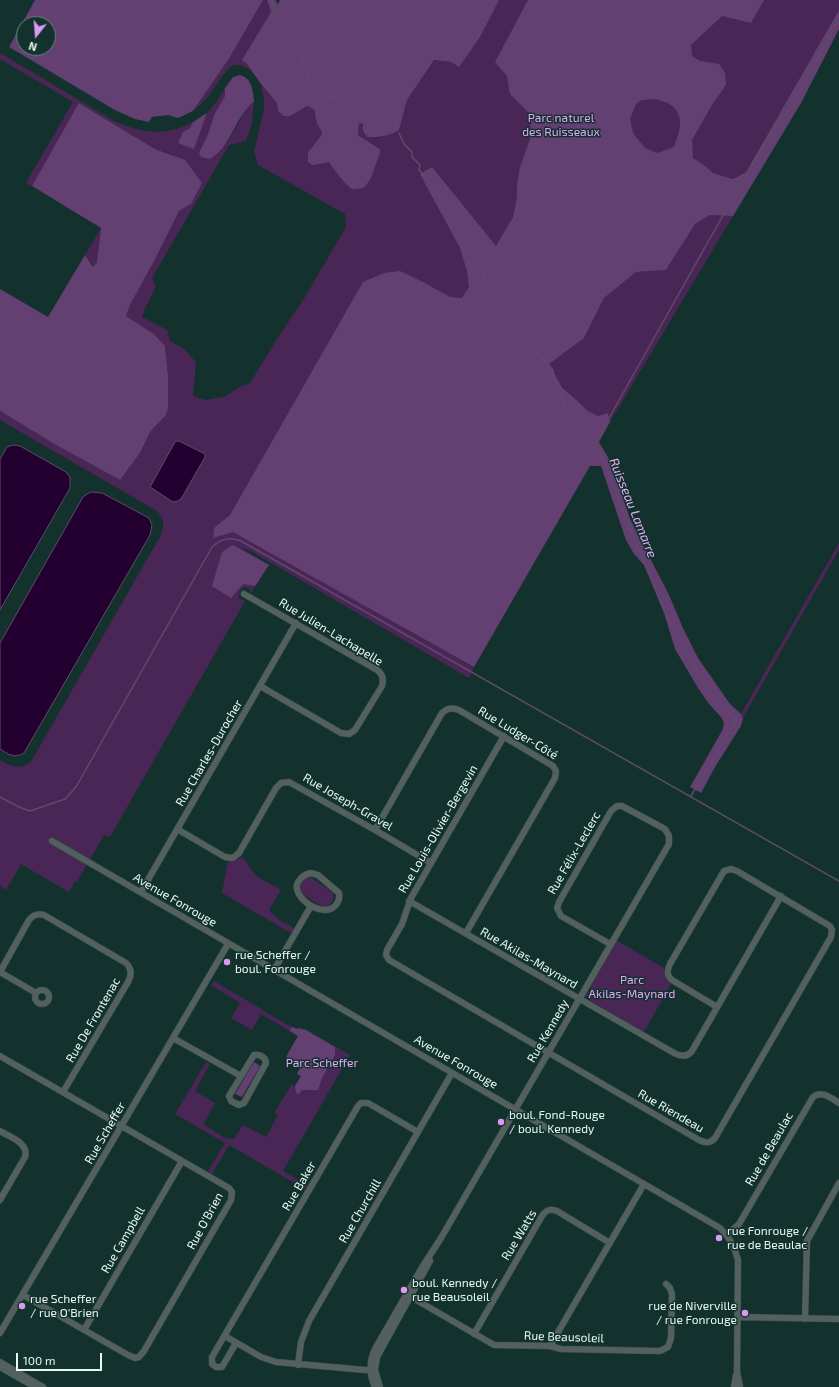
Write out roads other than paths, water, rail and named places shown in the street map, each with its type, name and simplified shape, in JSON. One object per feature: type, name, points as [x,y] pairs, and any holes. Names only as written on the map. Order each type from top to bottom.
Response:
[{"type":"street","name":"Rue Julien-Lachapelle","points":[[244,594],[379,671],[383,678],[382,686],[355,730],[353,733],[347,734],[338,731],[260,686]]},
{"type":"street","name":"Rue Charles-Durocher","points":[[141,892],[296,623]]},
{"type":"street","name":"Rue Ludger-Côté","points":[[375,830],[442,713],[446,709],[456,709],[550,763],[555,768],[555,778],[466,933]]},
{"type":"street","name":"Rue Louis-Olivier-Bergevin","points":[[387,957],[387,950],[403,921],[409,901],[504,736]]},
{"type":"street","name":"Rue Joseph-Gravel","points":[[177,829],[222,855],[228,858],[234,858],[239,853],[276,788],[281,783],[286,782],[295,785],[430,863]]},
{"type":"street","name":"Rue Félix-Leclerc","points":[[610,944],[561,916],[557,910],[559,902],[611,811],[615,808],[620,806],[627,807],[663,827],[668,833]]},
{"type":"street","name":"Rue Kennedy","points":[[373,1370],[380,1351],[441,1238],[669,844],[670,838],[668,833]]},
{"type":"street","name":"Avenue Fonrouge","points":[[52,840],[228,944],[710,1222],[727,1235],[735,1249],[738,1260],[737,1372]]},
{"type":"street","points":[[717,1007],[670,979],[667,971],[722,873],[731,869],[737,870],[781,896]]},
{"type":"street","points":[[311,873],[318,876],[340,895],[337,904],[330,910],[322,910],[311,906],[299,894],[296,888],[301,877],[305,874],[311,873]]},
{"type":"street","name":"Rue Akilas-Maynard","points":[[409,901],[676,1054],[683,1056],[692,1051],[781,896]]},
{"type":"street","name":"Rue Riendeau","points":[[387,957],[397,966],[706,1143],[711,1142],[831,937],[832,930],[830,926],[812,913],[781,896]]},
{"type":"street","points":[[274,970],[311,906]]},
{"type":"street","name":"Rue De Frontenac","points":[[0,972],[29,920],[37,914],[44,915],[126,963],[130,967],[131,976],[128,982],[63,1092]]},
{"type":"street","name":"Rue Scheffer","points":[[0,1332],[228,944]]},
{"type":"street","points":[[0,972],[36,993]]},
{"type":"street","points":[[173,1038],[241,1076]]},
{"type":"street","points":[[254,1055],[260,1055],[266,1059],[264,1068],[244,1102],[239,1105],[231,1101],[229,1098],[241,1076],[254,1055]]},
{"type":"street","name":"Rue O'Brien","points":[[0,1056],[229,1188],[232,1192],[232,1198],[144,1351],[139,1357],[131,1357],[23,1295]]},
{"type":"street","name":"Rue Churchill","points":[[298,1365],[301,1342],[309,1321],[452,1073]]},
{"type":"street","name":"Rue de Beaulac","points":[[727,1235],[739,1224],[812,1098],[816,1094],[822,1094],[839,1103]]},
{"type":"street","name":"Rue Baker","points":[[236,1343],[222,1367],[216,1367],[212,1364],[212,1359],[224,1336],[358,1105],[362,1103],[368,1104],[418,1132]]},
{"type":"street","points":[[0,1131],[22,1144],[26,1152],[25,1158],[0,1200]]},
{"type":"street","name":"Rue Campbell","points":[[84,1330],[182,1161]]},
{"type":"street","points":[[806,1319],[807,1241],[839,1183]]},
{"type":"street","points":[[550,1346],[644,1184]]},
{"type":"street","name":"Rue Watts","points":[[474,1334],[546,1210],[550,1209],[557,1211],[610,1243]]},
{"type":"street","name":"Rue Beausoleil","points":[[409,1296],[494,1345],[550,1346],[561,1349],[657,1351],[665,1349],[671,1341],[672,1294],[670,1288],[666,1284]]},
{"type":"street","points":[[738,1317],[839,1319]]},
{"type":"street","points":[[224,1336],[265,1359],[276,1362],[373,1370]]},
{"type":"street","points":[[0,1362],[44,1387]]},
{"type":"street","points":[[0,1367],[35,1387]]},
{"type":"street","points":[[373,1370],[375,1387]]},
{"type":"street","points":[[373,1370],[380,1387]]},
{"type":"street","points":[[734,1387],[737,1372]]},
{"type":"street","points":[[737,1372],[740,1387]]},
{"type":"waterway","name":"Ruisseau Lamarre","points":[[272,0],[303,61],[304,64],[302,67],[307,72],[310,81],[315,88],[329,97],[346,101],[393,119],[396,122],[397,130]]},
{"type":"waterway","points":[[595,443],[731,201],[774,128],[793,106],[794,101],[839,20]]},
{"type":"waterway","name":"Ruisseau Lamarre","points":[[399,133],[404,144],[412,152],[412,157],[420,165],[419,170],[451,208],[460,227],[467,236],[473,255],[481,267],[485,279],[494,295],[500,300],[533,348],[553,370],[552,374],[567,413],[594,444],[604,460],[628,524],[668,619],[690,661],[708,689],[736,721],[691,796]]},
{"type":"waterway","points":[[0,797],[30,811],[65,799],[76,787],[212,547],[223,540],[233,539],[241,541],[839,881]]},
{"type":"place","name":"rue Scheffer / boul. Fonrouge","points":[[227,962]]},
{"type":"place","name":"boul. Fond-Rouge / boul. Kennedy","points":[[501,1122]]},
{"type":"place","name":"rue Fonrouge / rue de Beaulac","points":[[719,1238]]},
{"type":"place","name":"boul. Kennedy / rue Beausoleil","points":[[404,1290]]},
{"type":"place","name":"rue Scheffer / rue O'Brien","points":[[22,1306]]},
{"type":"place","name":"rue de Niverville / rue Fonrouge","points":[[745,1313]]},
{"type":"park label","name":"Parc naturel des Ruisseaux","points":[[561,125]]},
{"type":"park label","name":"Parc Akilas-Maynard","points":[[632,987]]},
{"type":"park label","name":"Parc Scheffer","points":[[322,1063]]}]
